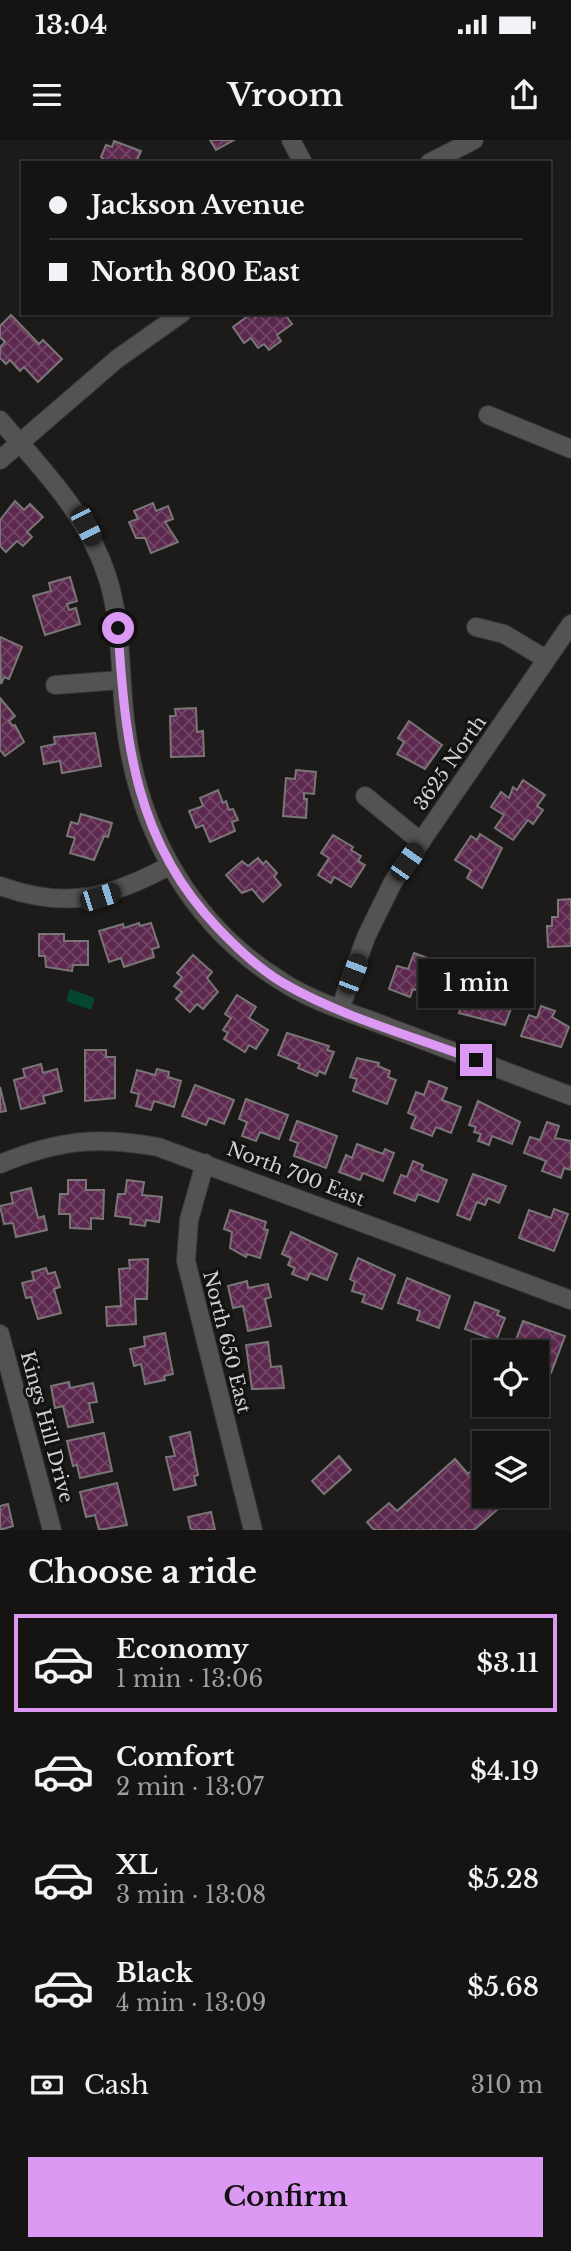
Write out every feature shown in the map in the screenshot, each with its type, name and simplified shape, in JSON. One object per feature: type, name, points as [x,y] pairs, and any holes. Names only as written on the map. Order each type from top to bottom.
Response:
[{"type":"street","points":[[291,140],[302,161]]},
{"type":"street","points":[[433,161],[474,140]]},
{"type":"street","points":[[0,460],[117,359],[179,315]]},
{"type":"street","points":[[488,415],[571,449]]},
{"type":"street","points":[[0,420],[72,503],[98,551],[114,599],[133,768],[142,801],[169,866],[208,918],[257,964],[308,996],[571,1096]]},
{"type":"street","name":"3625 North","points":[[340,1009],[378,911],[421,842],[571,624]]},
{"type":"street","points":[[476,627],[504,635],[546,659]]},
{"type":"street","points":[[55,685],[121,680]]},
{"type":"street","points":[[365,796],[421,842]]},
{"type":"street","points":[[0,886],[50,899],[100,897],[128,888],[169,866]]},
{"type":"street","name":"North 700 East","points":[[0,1164],[39,1148],[92,1139],[158,1147],[571,1300]]},
{"type":"street","name":"North 650 East","points":[[205,1163],[189,1220],[186,1261],[253,1530]]},
{"type":"street","name":"Kings Hill Drive","points":[[0,1334],[52,1530]]},
{"type":"green space","points":[[70,989],[95,998],[91,1010],[66,1001]]},
{"type":"building","points":[[210,140],[234,140],[216,150]]},
{"type":"building","points":[[114,141],[141,151],[137,160],[140,161],[106,161],[101,157],[106,145],[112,147]]},
{"type":"building","points":[[11,315],[39,344],[43,340],[62,359],[38,382],[24,367],[20,371],[10,360],[6,364],[0,358],[0,347],[5,342],[0,337],[0,326]]},
{"type":"building","points":[[249,315],[285,315],[292,324],[277,335],[281,341],[269,350],[264,344],[258,348],[251,338],[244,343],[233,327]]},
{"type":"building","points":[[15,501],[24,510],[30,504],[43,517],[27,532],[32,537],[23,546],[17,541],[6,552],[0,546],[0,520]]},
{"type":"building","points":[[153,503],[156,511],[168,506],[173,519],[165,522],[178,542],[151,553],[145,538],[136,538],[129,522],[138,519],[134,511]]},
{"type":"building","points":[[70,577],[77,601],[67,604],[69,610],[76,608],[80,624],[45,635],[33,596],[51,591],[49,583]]},
{"type":"building","points":[[0,637],[22,647],[9,679],[4,677],[1,684]]},
{"type":"building","points":[[0,698],[15,716],[9,721],[15,725],[24,742],[5,756],[0,750]]},
{"type":"building","points":[[196,708],[197,732],[203,731],[204,756],[171,757],[170,716],[176,716],[175,709]]},
{"type":"building","points":[[409,721],[442,745],[425,769],[397,754],[404,742],[398,738]]},
{"type":"building","points":[[95,733],[101,766],[62,773],[60,761],[44,764],[41,747],[55,744],[54,737]]},
{"type":"building","points":[[296,770],[316,772],[314,794],[304,793],[304,799],[307,799],[306,818],[283,816],[286,778],[295,779]]},
{"type":"building","points":[[523,780],[545,795],[537,806],[543,810],[533,824],[528,820],[513,840],[495,828],[504,815],[491,807],[501,792],[509,798],[513,787],[517,790]]},
{"type":"building","points":[[218,790],[223,803],[226,801],[229,810],[233,809],[238,820],[232,822],[235,831],[210,842],[203,825],[196,828],[189,811],[203,806],[200,798]]},
{"type":"building","points":[[81,814],[112,823],[108,837],[104,836],[94,860],[70,853],[75,838],[67,836],[71,822],[78,824]]},
{"type":"building","points":[[480,834],[502,848],[482,888],[467,878],[471,870],[455,860],[471,836],[477,840]]},
{"type":"building","points":[[333,835],[353,847],[351,850],[361,856],[358,861],[365,865],[351,887],[334,877],[331,883],[318,875],[329,858],[321,853]]},
{"type":"building","points":[[258,858],[263,864],[266,861],[277,873],[274,877],[281,885],[263,902],[252,889],[242,893],[226,875],[242,861],[248,866]]},
{"type":"building","points":[[571,899],[571,946],[548,947],[547,926],[552,926],[552,917],[558,917],[558,900]]},
{"type":"building","points":[[139,923],[140,926],[151,923],[159,947],[152,949],[154,957],[124,967],[121,958],[109,962],[99,931],[123,924],[124,928]]},
{"type":"building","points":[[39,934],[64,934],[64,941],[88,941],[88,965],[73,965],[72,971],[46,967],[45,956],[39,956]]},
{"type":"building","points":[[414,953],[438,962],[433,975],[443,979],[436,997],[413,989],[410,997],[389,989],[397,966],[408,969]]},
{"type":"building","points":[[193,955],[212,972],[207,978],[218,992],[203,1009],[197,1004],[190,1012],[176,999],[182,992],[174,986],[182,977],[177,973]]},
{"type":"building","points":[[468,987],[513,1003],[505,1025],[459,1013]]},
{"type":"building","points":[[237,995],[256,1007],[249,1018],[268,1030],[256,1049],[249,1045],[245,1052],[224,1039],[228,1033],[223,1030],[231,1018],[225,1014]]},
{"type":"building","points":[[541,1006],[555,1011],[552,1017],[569,1027],[561,1047],[521,1036],[529,1015],[537,1018]]},
{"type":"building","points":[[287,1033],[329,1046],[327,1050],[334,1052],[325,1074],[319,1071],[317,1076],[298,1068],[300,1064],[278,1055]]},
{"type":"building","points":[[85,1050],[106,1050],[106,1057],[115,1057],[115,1098],[85,1101]]},
{"type":"building","points":[[357,1058],[379,1063],[378,1066],[390,1071],[388,1077],[396,1080],[387,1104],[353,1091],[357,1079],[350,1077]]},
{"type":"building","points":[[41,1064],[43,1073],[57,1069],[62,1091],[43,1096],[45,1103],[21,1109],[14,1080],[25,1077],[23,1069]]},
{"type":"building","points":[[157,1069],[169,1072],[168,1077],[181,1081],[174,1107],[154,1101],[151,1110],[136,1106],[139,1094],[131,1092],[137,1070],[155,1075]]},
{"type":"building","points":[[429,1081],[447,1088],[442,1100],[461,1107],[451,1133],[436,1127],[432,1136],[411,1128],[416,1116],[408,1113],[416,1092],[424,1095]]},
{"type":"building","points":[[195,1085],[234,1100],[224,1124],[209,1118],[206,1125],[182,1116]]},
{"type":"building","points":[[0,1087],[6,1111],[0,1112]]},
{"type":"building","points":[[246,1099],[288,1115],[279,1139],[260,1132],[256,1141],[242,1136],[247,1122],[239,1119]]},
{"type":"building","points":[[478,1101],[520,1122],[512,1144],[492,1136],[489,1145],[478,1141],[481,1134],[474,1132],[476,1127],[469,1125]]},
{"type":"building","points":[[297,1121],[337,1136],[326,1168],[294,1156],[298,1143],[290,1140]]},
{"type":"building","points":[[547,1122],[559,1126],[555,1138],[571,1141],[571,1170],[564,1168],[561,1178],[542,1171],[546,1161],[524,1153],[530,1137],[540,1140]]},
{"type":"building","points":[[357,1144],[383,1154],[385,1149],[394,1153],[383,1181],[363,1173],[360,1180],[339,1172],[346,1155],[352,1158]]},
{"type":"building","points":[[413,1161],[423,1165],[421,1170],[447,1180],[438,1202],[418,1194],[415,1201],[394,1193],[401,1175],[407,1177]]},
{"type":"building","points":[[473,1174],[506,1186],[499,1203],[488,1198],[485,1205],[477,1202],[470,1220],[457,1215]]},
{"type":"building","points":[[68,1180],[86,1180],[86,1190],[104,1190],[103,1219],[91,1218],[91,1229],[70,1228],[70,1214],[59,1214],[60,1194],[68,1194]]},
{"type":"building","points":[[127,1180],[144,1182],[142,1195],[162,1197],[159,1222],[146,1220],[145,1226],[130,1224],[131,1218],[115,1216],[118,1194],[125,1194]]},
{"type":"building","points":[[31,1188],[38,1218],[44,1216],[47,1230],[16,1237],[13,1223],[4,1224],[0,1206],[13,1203],[11,1193]]},
{"type":"building","points":[[554,1209],[568,1214],[554,1251],[519,1238],[529,1210],[551,1218]]},
{"type":"building","points":[[230,1210],[266,1222],[264,1229],[268,1230],[260,1258],[247,1254],[246,1257],[230,1248],[232,1232],[224,1229]]},
{"type":"building","points":[[291,1232],[337,1254],[327,1280],[310,1273],[307,1280],[292,1274],[295,1268],[288,1265],[291,1258],[282,1254]]},
{"type":"building","points":[[358,1258],[395,1275],[382,1309],[362,1302],[365,1295],[352,1291],[355,1282],[350,1279]]},
{"type":"building","points":[[148,1259],[147,1299],[135,1299],[136,1324],[107,1326],[106,1307],[121,1306],[119,1269],[130,1268],[129,1260]]},
{"type":"building","points":[[46,1268],[48,1274],[55,1272],[60,1287],[54,1289],[61,1313],[38,1319],[31,1297],[26,1298],[22,1283],[34,1280],[32,1272]]},
{"type":"building","points":[[407,1278],[450,1296],[439,1328],[417,1320],[420,1311],[398,1303]]},
{"type":"building","points":[[247,1281],[248,1288],[268,1284],[271,1297],[265,1299],[271,1326],[248,1331],[243,1306],[233,1308],[228,1286]]},
{"type":"building","points":[[475,1302],[499,1311],[497,1315],[505,1318],[496,1340],[465,1329]]},
{"type":"building","points":[[523,1321],[565,1336],[551,1373],[549,1340],[516,1340]]},
{"type":"building","points":[[165,1333],[173,1374],[164,1376],[165,1380],[145,1384],[141,1364],[134,1366],[130,1349],[145,1346],[144,1337]]},
{"type":"building","points":[[268,1342],[271,1367],[281,1366],[284,1388],[252,1389],[246,1345]]},
{"type":"building","points":[[69,1382],[70,1388],[93,1383],[97,1402],[89,1403],[93,1422],[68,1427],[63,1406],[55,1408],[51,1386]]},
{"type":"building","points":[[190,1432],[198,1475],[194,1476],[196,1485],[174,1490],[166,1457],[175,1456],[170,1437]]},
{"type":"building","points":[[104,1433],[112,1471],[80,1478],[77,1465],[73,1466],[67,1441]]},
{"type":"building","points":[[339,1456],[351,1470],[324,1494],[312,1481]]},
{"type":"building","points":[[455,1459],[468,1474],[472,1470],[472,1508],[498,1509],[474,1530],[374,1530],[367,1522],[389,1503],[397,1511]]},
{"type":"building","points":[[117,1483],[127,1525],[99,1530],[95,1515],[86,1517],[80,1492]]},
{"type":"building","points":[[8,1504],[13,1526],[0,1530],[0,1506]]},
{"type":"building","points":[[211,1512],[215,1530],[191,1530],[188,1517]]},
{"type":"route","points":[[118,628],[126,728],[133,768],[153,831],[169,866],[189,896],[231,942],[281,981],[308,996],[476,1060]]}]
